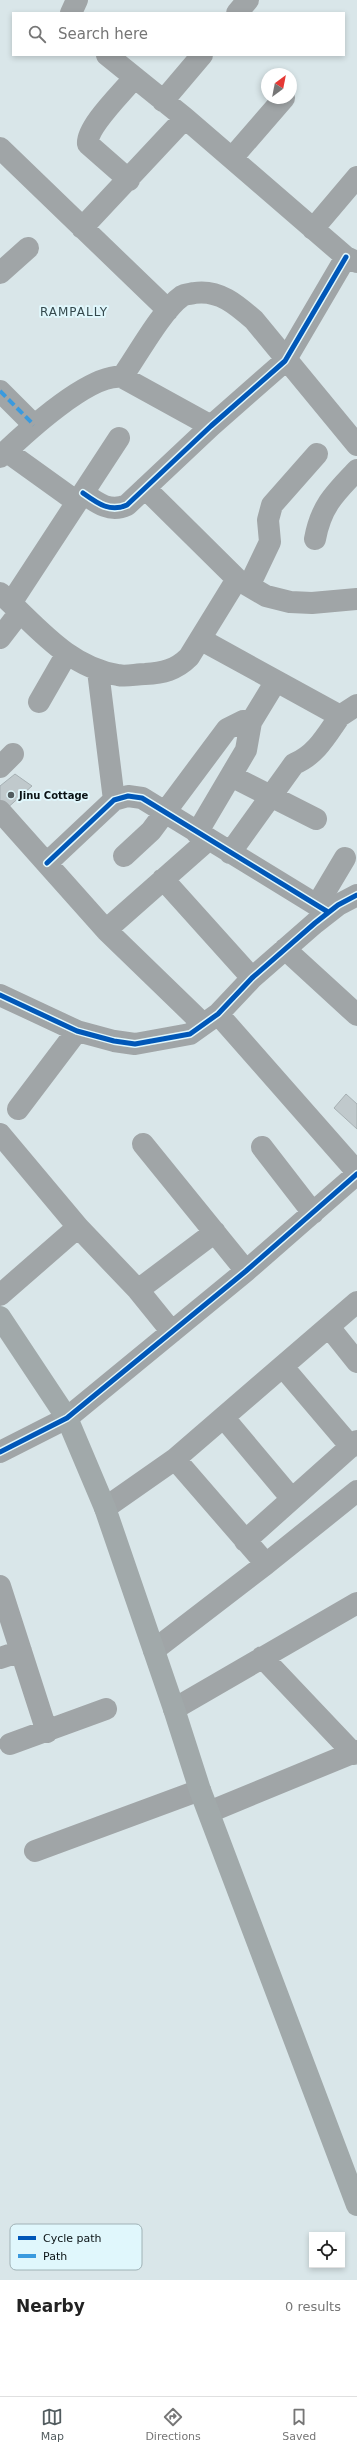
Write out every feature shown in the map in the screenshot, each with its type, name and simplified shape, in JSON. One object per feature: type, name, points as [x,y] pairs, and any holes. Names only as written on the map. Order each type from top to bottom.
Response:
[{"type":"main road","points":[[0,1318],[67,1418],[105,1508],[174,1709],[200,1790],[357,2205]]},
{"type":"street","points":[[71,12],[77,0]]},
{"type":"street","points":[[238,12],[248,0]]},
{"type":"street","points":[[108,56],[185,118],[313,230],[352,260],[285,361],[211,426],[127,505],[118,510],[106,508],[80,497],[3,454],[34,425],[66,401],[92,385],[113,376],[122,378],[211,426]]},
{"type":"street","points":[[163,101],[201,56]]},
{"type":"street","points":[[129,180],[88,144],[87,138],[92,128],[134,78]]},
{"type":"street","points":[[232,158],[279,104]]},
{"type":"street","points":[[82,228],[129,180],[185,118]]},
{"type":"street","points":[[0,148],[168,310]]},
{"type":"street","points":[[313,230],[357,177]]},
{"type":"street","points":[[0,273],[28,248]]},
{"type":"street","points":[[122,378],[168,310],[183,295],[200,292],[219,295],[235,304],[254,320],[285,361],[357,445]]},
{"type":"street","points":[[0,391],[34,425]]},
{"type":"street","points":[[0,638],[10,603],[119,438]]},
{"type":"street","points":[[10,603],[66,655],[98,671],[119,676],[160,673],[179,667],[189,657],[200,639],[243,582],[270,542],[268,520],[272,505],[317,454]]},
{"type":"street","points":[[315,539],[323,510],[331,497],[357,470]]},
{"type":"street","points":[[145,488],[243,582],[266,596],[290,602],[312,603],[357,599]]},
{"type":"street","points":[[200,639],[276,680],[348,711],[315,751],[306,759],[294,764],[270,795],[230,853]]},
{"type":"street","points":[[39,702],[66,655]]},
{"type":"street","points":[[98,671],[114,800]]},
{"type":"street","points":[[106,930],[163,879],[203,837],[231,776],[246,750],[251,722],[276,680]]},
{"type":"street","points":[[124,856],[151,831],[196,768],[227,729],[243,721],[251,722]]},
{"type":"street","points":[[231,776],[316,819]]},
{"type":"street","points":[[47,863],[114,800],[128,796],[142,798],[166,811],[203,837],[322,908]]},
{"type":"street","points":[[0,811],[106,930],[211,1019],[357,1173],[246,1271],[67,1418],[0,1452]]},
{"type":"street","points":[[3,994],[77,1031],[135,1044],[190,1034],[211,1019],[285,948],[322,908],[345,858]]},
{"type":"street","points":[[163,879],[252,978]]},
{"type":"street","points":[[322,908],[357,895]]},
{"type":"street","points":[[285,948],[357,1014]]},
{"type":"street","points":[[18,1109],[77,1031]]},
{"type":"street","points":[[0,1134],[8,1159],[78,1227],[138,1290],[172,1332]]},
{"type":"street","points":[[143,1144],[246,1271]]},
{"type":"street","points":[[262,1147],[313,1213]]},
{"type":"street","points":[[0,1295],[78,1227]]},
{"type":"street","points":[[138,1290],[215,1232]]},
{"type":"street","points":[[105,1508],[175,1459],[357,1302]]},
{"type":"street","points":[[329,1327],[357,1362]]},
{"type":"street","points":[[245,1541],[354,1444],[283,1367]]},
{"type":"street","points":[[224,1418],[292,1499]]},
{"type":"street","points":[[175,1459],[266,1564]]},
{"type":"street","points":[[154,1650],[357,1492]]},
{"type":"street","points":[[0,1586],[47,1732]]},
{"type":"street","points":[[174,1709],[357,1602]]},
{"type":"street","points":[[0,1658],[21,1651]]},
{"type":"street","points":[[209,1812],[355,1752],[262,1657]]},
{"type":"street","points":[[10,1744],[47,1732],[106,1709]]},
{"type":"street","points":[[35,1851],[200,1790]]},
{"type":"building","name":"Jinu Cottage","points":[[15,774],[32,786],[5,810],[0,804],[0,786]]},
{"type":"building","points":[[346,1094],[357,1104],[357,1129],[334,1108]]},
{"type":"marked path","points":[[0,391],[34,425]]},
{"type":"cycle path","points":[[83,493],[104,506],[115,508],[127,505],[211,426],[285,361],[346,257]]},
{"type":"cycle path","points":[[47,863],[114,800],[128,796],[142,798],[328,912]]},
{"type":"cycle path","points":[[0,995],[77,1031],[114,1041],[135,1044],[190,1034],[218,1014],[252,978],[315,923],[338,905],[357,895]]},
{"type":"cycle path","points":[[0,1452],[67,1418],[246,1271],[357,1174]]},
{"type":"place","name":"Jinu Cottage","points":[[11,795]]},
{"type":"district","name":"RAMPALLY","points":[[74,312]]}]
